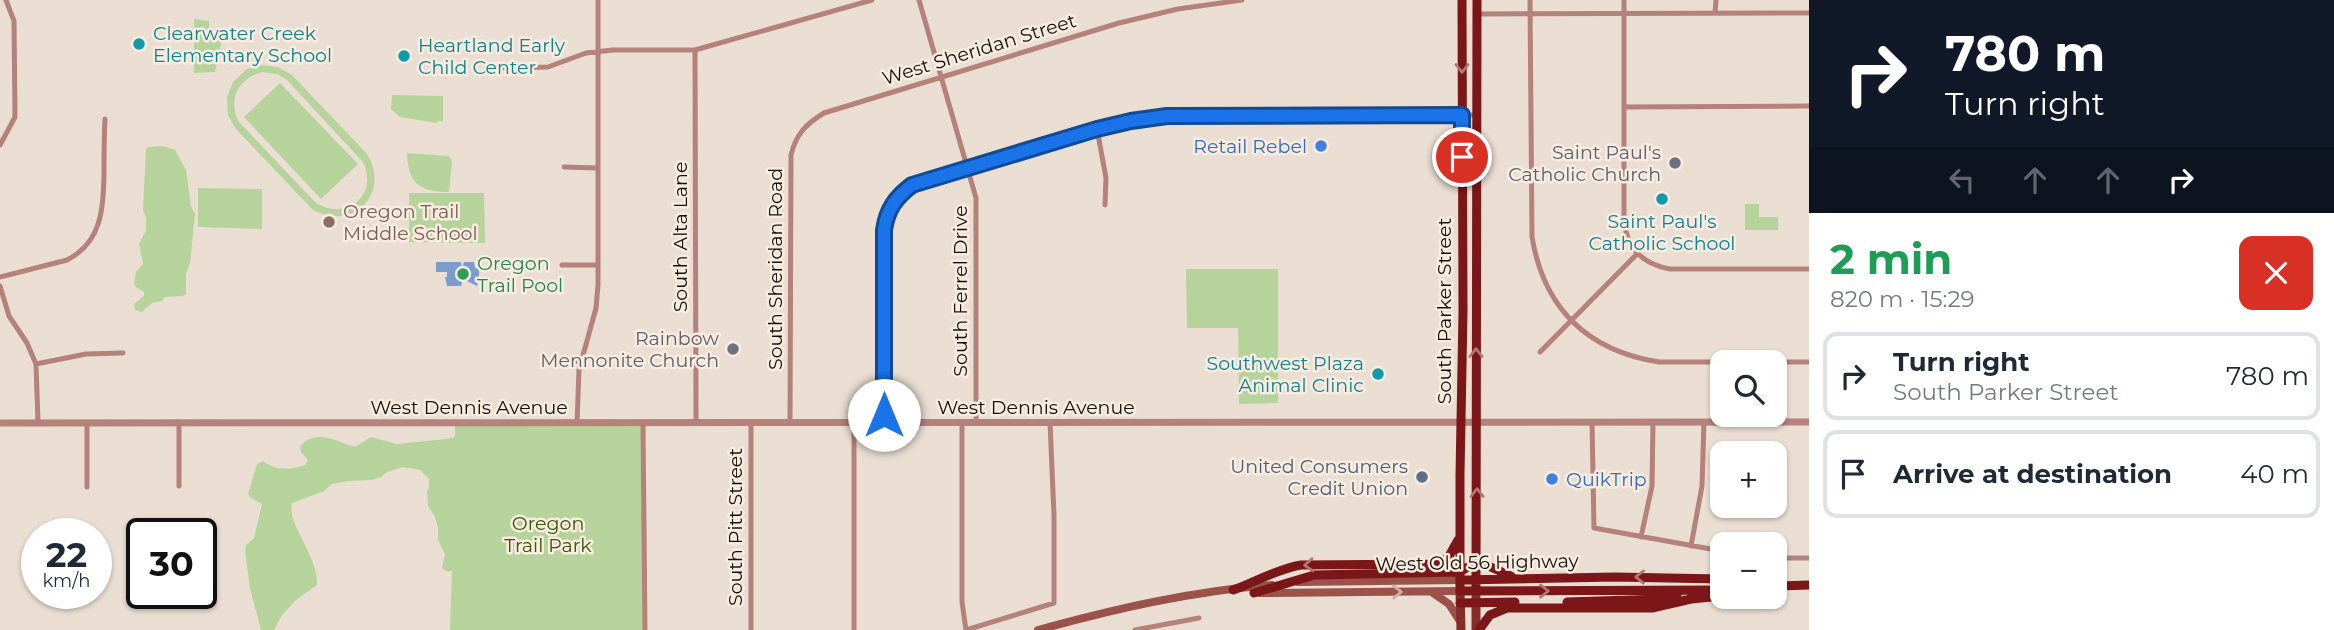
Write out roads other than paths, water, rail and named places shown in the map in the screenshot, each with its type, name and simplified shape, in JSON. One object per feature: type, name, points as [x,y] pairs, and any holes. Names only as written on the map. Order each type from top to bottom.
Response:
[{"type":"highway","name":"South Parker Street","points":[[1460,591],[1462,0]]},
{"type":"highway","name":"South Parker Street","points":[[1476,0],[1476,592]]},
{"type":"highway","points":[[1233,590],[1286,568],[1301,565],[1436,564],[1448,558],[1460,535]]},
{"type":"highway","points":[[1460,576],[1477,561],[1518,579]]},
{"type":"highway","name":"West Old 56 Highway","points":[[1254,593],[1329,573],[1460,576],[1476,580],[1615,577],[1708,579]]},
{"type":"highway","points":[[1460,603],[1663,599],[1708,579]]},
{"type":"highway","points":[[1787,585],[1809,585]]},
{"type":"highway","name":"West Old 56 Highway","points":[[1460,591],[1710,592]]},
{"type":"highway","points":[[1478,630],[1490,615],[1507,608],[1653,608],[1710,595]]},
{"type":"main road","name":"West Old 56 Highway","points":[[1038,630],[1069,626],[1172,598],[1277,585]]},
{"type":"main road","name":"West Old 56 Highway","points":[[1233,590],[1254,593],[1460,591]]},
{"type":"main road","points":[[1460,591],[1461,626]]},
{"type":"main road","points":[[1431,592],[1449,604],[1461,626]]},
{"type":"main road","points":[[1476,592],[1478,630]]},
{"type":"street","points":[[0,145],[15,117],[14,21],[6,0]]},
{"type":"street","points":[[577,423],[578,379],[596,308],[598,0]]},
{"type":"street","points":[[504,68],[548,67],[597,52],[695,50],[872,0]]},
{"type":"street","name":"South Ferrel Drive","points":[[919,0],[976,198],[975,423]]},
{"type":"street","name":"West Sheridan Street","points":[[810,121],[824,113],[1129,20],[1178,9],[1242,0]]},
{"type":"street","points":[[1530,0],[1532,237],[1545,285],[1571,321],[1610,348],[1641,359],[1669,362],[1809,362]]},
{"type":"street","points":[[1624,0],[1625,231],[1637,254],[1648,263],[1670,269],[1809,269]]},
{"type":"street","points":[[1715,13],[1716,0]]},
{"type":"street","points":[[1476,14],[1809,13]]},
{"type":"street","name":"South Alta Lane","points":[[695,50],[696,423]]},
{"type":"street","points":[[1624,107],[1809,106]]},
{"type":"street","points":[[884,423],[885,219],[895,199],[912,185],[1131,121],[1185,115],[1476,115]]},
{"type":"street","points":[[0,276],[67,260],[93,238],[103,210],[105,120]]},
{"type":"street","name":"South Sheridan Road","points":[[790,423],[791,155],[799,134],[810,121]]},
{"type":"street","points":[[1097,129],[1106,178],[1105,205]]},
{"type":"street","points":[[564,167],[597,168]]},
{"type":"street","points":[[1539,352],[1637,254]]},
{"type":"street","points":[[562,265],[598,265]]},
{"type":"street","points":[[0,286],[9,316],[36,364],[38,422]]},
{"type":"street","points":[[36,364],[86,354],[123,353]]},
{"type":"street","points":[[563,359],[581,362]]},
{"type":"street","points":[[178,422],[178,486]]},
{"type":"street","points":[[962,423],[962,603],[966,630],[1054,603],[1050,422]]},
{"type":"street","points":[[1592,422],[1594,528],[1710,549]]},
{"type":"street","points":[[1642,537],[1652,485],[1653,422]]},
{"type":"street","points":[[1691,546],[1702,486],[1704,422]]},
{"type":"street","name":"West Dennis Avenue","points":[[0,423],[1809,422]]},
{"type":"street","points":[[86,487],[87,423]]},
{"type":"street","name":"South Pitt Street","points":[[751,423],[751,630]]},
{"type":"street","points":[[854,423],[854,630]]},
{"type":"street","points":[[643,424],[645,630]]},
{"type":"street","points":[[1787,558],[1809,558]]},
{"type":"street","points":[[1135,630],[1199,618]]},
{"type":"water","name":"Oregon Trail Pool","points":[[436,262],[461,262],[462,268],[464,262],[474,262],[475,268],[479,268],[477,286],[463,279],[461,286],[447,286],[447,272],[436,272]]},
{"type":"place","name":"Clearwater Creek Elementary School","points":[[139,44]]},
{"type":"place","name":"Heartland Early Child Center","points":[[404,56]]},
{"type":"place","name":"Retail Rebel","points":[[1321,146]]},
{"type":"place","name":"Saint Paul's Catholic Church","points":[[1675,163]]},
{"type":"place","name":"Saint Paul's Catholic School","points":[[1662,199]]},
{"type":"place","name":"Oregon Trail Middle School","points":[[329,222]]},
{"type":"place","name":"Oregon Trail Pool","points":[[463,274]]},
{"type":"place","name":"Rainbow Mennonite Church","points":[[733,349]]},
{"type":"place","name":"Southwest Plaza Animal Clinic","points":[[1378,374]]},
{"type":"place","name":"United Consumers Credit Union","points":[[1422,477]]},
{"type":"place","name":"QuikTrip","points":[[1552,479]]},
{"type":"park label","name":"Oregon Trail Park","points":[[548,534]]}]
